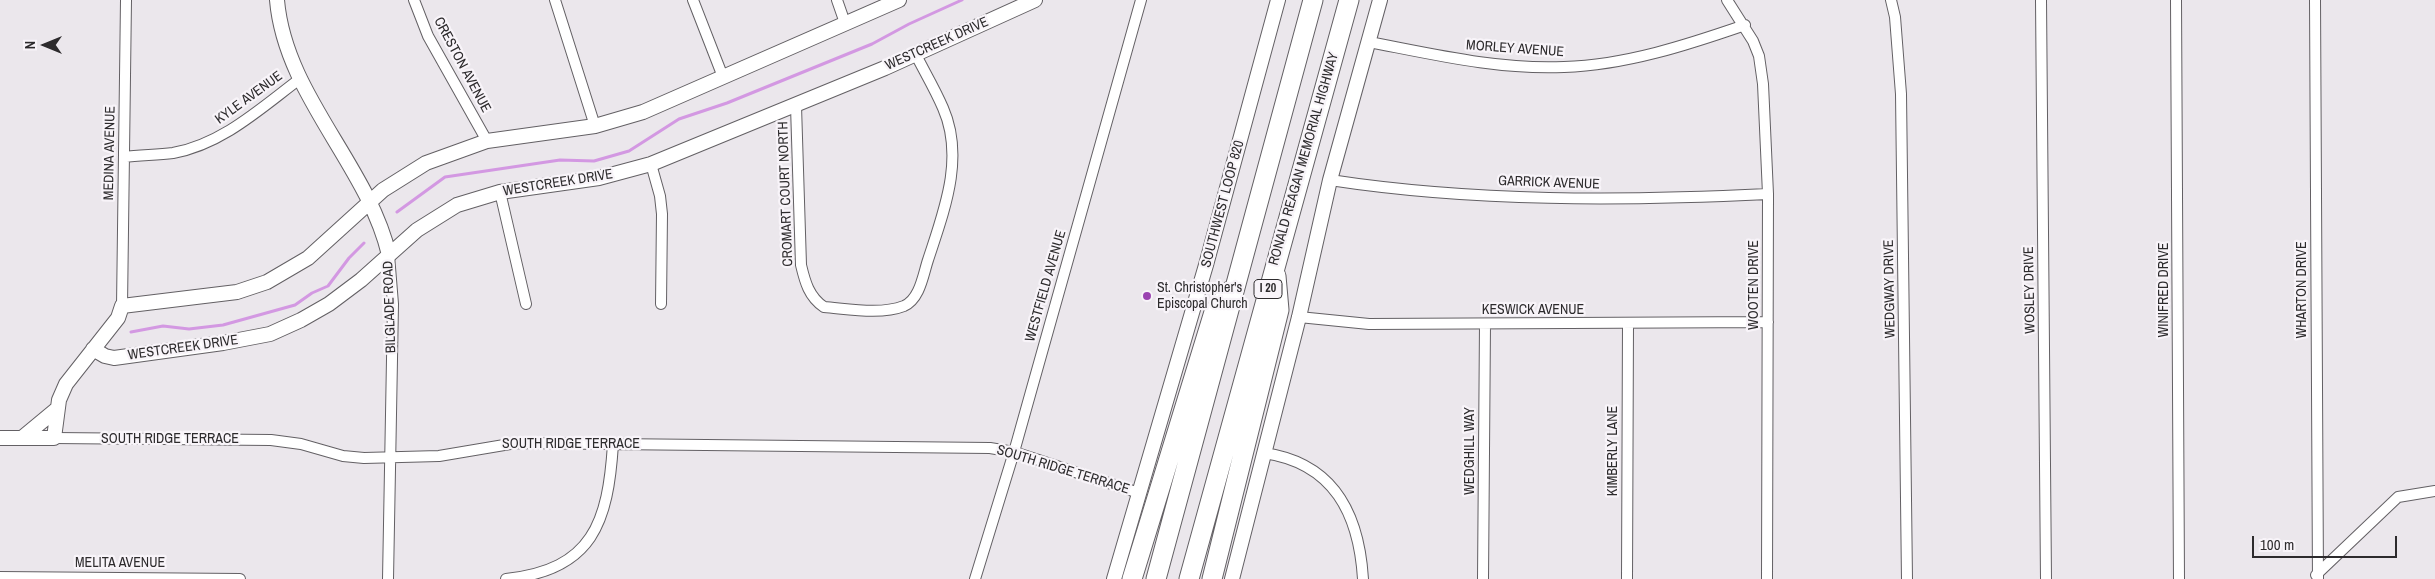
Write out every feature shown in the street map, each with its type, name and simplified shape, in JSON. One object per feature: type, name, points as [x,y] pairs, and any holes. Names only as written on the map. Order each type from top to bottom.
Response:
[{"type":"highway","name":"I 20","points":[[1156,579],[1313,0]]},
{"type":"highway","name":"RONALD REAGAN MEMORIAL HIGHWAY","points":[[1189,579],[1275,262],[1350,0]]},
{"type":"highway","points":[[1212,579],[1279,310],[1275,262]]},
{"type":"highway","points":[[1132,579],[1214,312],[1236,285]]},
{"type":"street","name":"MEDINA AVENUE","points":[[122,306],[126,0]]},
{"type":"street","name":"BILGLADE ROAD","points":[[277,0],[283,33],[301,78],[369,202],[389,255],[392,304],[388,579]]},
{"type":"street","name":"CRESTON AVENUE","points":[[414,0],[428,36],[487,141]]},
{"type":"street","points":[[555,0],[595,126]]},
{"type":"street","points":[[693,0],[723,77]]},
{"type":"street","points":[[837,0],[845,24]]},
{"type":"street","points":[[54,438],[57,409],[66,384],[120,314],[122,306],[236,292],[266,282],[308,258],[369,202],[396,181],[426,163],[487,141],[595,126],[643,112],[899,0]]},
{"type":"street","name":"WESTCREEK DRIVE","points":[[93,348],[104,356],[114,358],[223,344],[270,334],[301,320],[329,304],[417,230],[445,212],[469,200],[500,192],[599,178],[651,164],[796,106],[1035,0]]},
{"type":"street","name":"WESTFIELD AVENUE","points":[[975,579],[1014,452],[1141,0]]},
{"type":"street","name":"SOUTHWEST LOOP 820","points":[[1114,579],[1206,265],[1278,0]]},
{"type":"street","points":[[1232,579],[1299,317],[1330,180],[1380,0]]},
{"type":"street","name":"WOOTEN DRIVE","points":[[1727,0],[1745,25],[1759,56],[1764,84],[1768,194],[1768,579]]},
{"type":"street","name":"WEDGWAY DRIVE","points":[[1891,0],[1895,17],[1901,94],[1907,579]]},
{"type":"street","name":"WOSLEY DRIVE","points":[[2041,0],[2046,579]]},
{"type":"street","name":"WINIFRED DRIVE","points":[[2176,0],[2179,579]]},
{"type":"street","name":"WHARTON DRIVE","points":[[2315,0],[2316,577]]},
{"type":"street","name":"MORLEY AVENUE","points":[[1369,42],[1444,56],[1518,66],[1563,67],[1623,60],[1684,46],[1745,25]]},
{"type":"street","name":"CROMART COURT NORTH","points":[[796,106],[801,265],[807,287],[816,301],[824,307],[890,310],[906,305],[918,293],[941,222],[952,170],[951,136],[943,109],[915,53]]},
{"type":"street","name":"KYLE AVENUE","points":[[124,157],[174,152],[209,141],[237,126],[301,78]]},
{"type":"street","points":[[651,164],[660,196],[662,214],[661,304]]},
{"type":"street","name":"GARRICK AVENUE","points":[[1330,180],[1378,188],[1592,198],[1768,194]]},
{"type":"street","points":[[500,192],[526,304]]},
{"type":"street","name":"KESWICK AVENUE","points":[[1299,317],[1369,324],[1768,322]]},
{"type":"street","name":"KIMBERLY LANE","points":[[1627,579],[1628,323]]},
{"type":"street","name":"WEDGHILL WAY","points":[[1483,579],[1485,324]]},
{"type":"street","points":[[22,438],[57,409]]},
{"type":"street","name":"SOUTH RIDGE TERRACE","points":[[0,438],[271,440],[301,444],[343,456],[390,458],[439,456],[516,443],[990,448],[1014,452],[1139,493]]},
{"type":"street","points":[[506,579],[554,569],[570,560],[591,536],[600,520],[605,504],[610,482],[613,444]]},
{"type":"street","points":[[1264,453],[1282,455],[1303,464],[1317,472],[1331,485],[1349,511],[1358,536],[1363,579]]},
{"type":"street","points":[[2316,577],[2398,497],[2435,491]]},
{"type":"street","name":"MELITA AVENUE","points":[[0,577],[240,579]]},
{"type":"waterway","points":[[397,212],[445,177],[560,160],[594,161],[629,151],[679,119],[727,103],[872,44],[909,24],[962,0]]},
{"type":"waterway","points":[[131,332],[163,326],[189,329],[223,325],[295,305],[312,293],[328,286],[349,258],[364,243]]},
{"type":"place","name":"St. Christopher's Episcopal Church","points":[[1147,296]]}]
